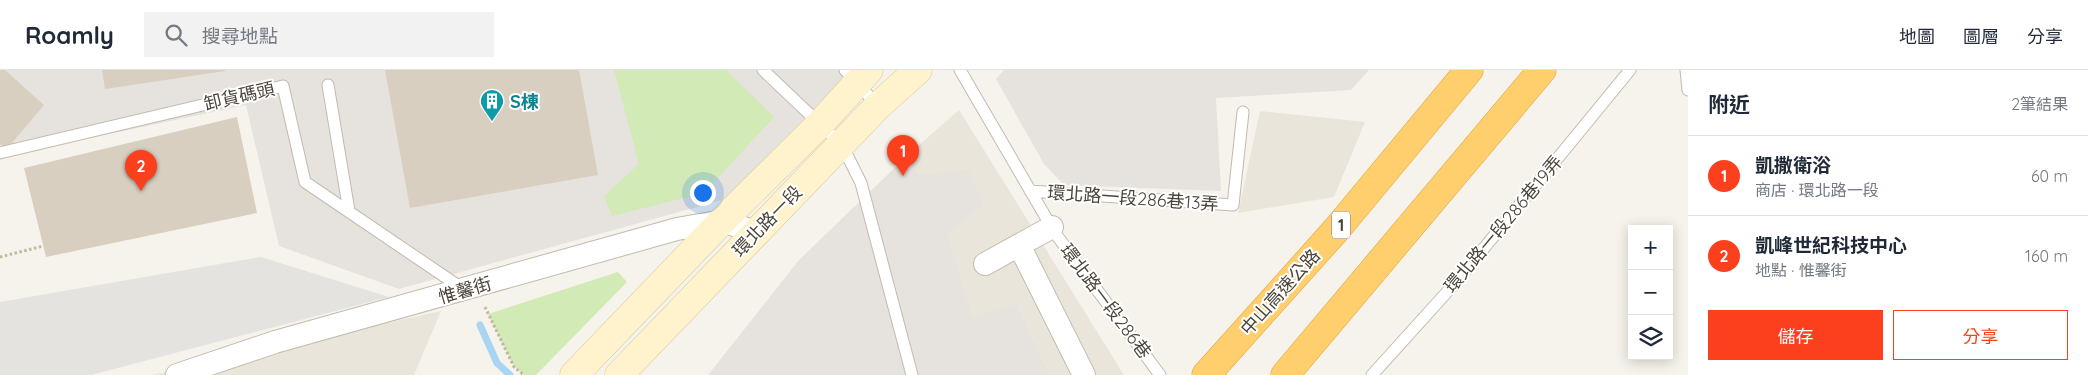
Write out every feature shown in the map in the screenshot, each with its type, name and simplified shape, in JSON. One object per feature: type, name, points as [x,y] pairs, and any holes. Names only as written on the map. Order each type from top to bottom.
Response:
[{"type":"highway","name":"中山高速公路","points":[[1206,375],[1336,230],[1469,70]]},
{"type":"highway","points":[[1285,375],[1542,70]]},
{"type":"street","name":"環北路一段","points":[[619,375],[878,106],[918,70]]},
{"type":"street","name":"環北路一段","points":[[574,375],[722,221],[820,124],[857,74]]},
{"type":"street","name":"惟馨街","points":[[177,375],[274,342],[677,230],[722,221],[756,232]]},
{"type":"street","name":"環北路一段286巷","points":[[985,264],[1052,227]]},
{"type":"street","points":[[1019,245],[1084,375]]},
{"type":"lane","points":[[763,70],[842,145],[861,183],[912,375]]},
{"type":"lane","name":"環北路一段286巷","points":[[960,70],[1052,227],[1160,375]]},
{"type":"lane","name":"環北路一段286巷19弄","points":[[1372,375],[1457,281],[1630,70]]},
{"type":"lane","points":[[1686,70],[1688,90]]},
{"type":"lane","points":[[857,74],[878,106]]},
{"type":"lane","points":[[328,85],[348,211]]},
{"type":"lane","name":"卸貨碼頭","points":[[0,153],[283,86],[305,182],[471,288]]},
{"type":"lane","name":"環北路一段286巷13弄","points":[[1030,191],[1233,205],[1243,112]]},
{"type":"path","points":[[0,257],[43,246]]},
{"type":"path","points":[[471,288],[514,367],[524,375]]},
{"type":"shaded area","points":[[0,70],[865,70],[737,196],[399,289],[279,246],[246,105],[0,157]]},
{"type":"shaded area","points":[[1004,70],[1369,70],[1351,90],[1216,98],[1221,191],[1064,185],[1044,164],[996,79]]},
{"type":"shaded area","points":[[959,110],[1124,375],[1050,375],[1017,303],[973,319],[948,234],[984,204],[920,175],[910,153]]},
{"type":"shaded area","points":[[1260,111],[1365,122],[1334,197],[1238,213]]},
{"type":"shaded area","points":[[910,153],[920,175],[969,170],[984,205],[948,234],[973,318],[1017,303],[1050,375],[708,375],[799,260]]},
{"type":"shaded area","points":[[261,257],[389,297],[91,375],[0,375],[0,302]]},
{"type":"shaded area","points":[[441,311],[414,375],[152,375],[229,358]]},
{"type":"green space","points":[[614,70],[726,70],[774,117],[704,193],[612,216],[604,196],[639,164]]},
{"type":"green space","points":[[618,272],[627,282],[536,375],[524,375],[514,367],[488,314]]},
{"type":"building","points":[[0,70],[5,70],[44,105],[7,149],[0,144]]},
{"type":"building","points":[[102,70],[225,70],[225,71],[105,89]]},
{"type":"building","name":"S棟","points":[[385,70],[579,70],[598,175],[410,208]]},
{"type":"building","points":[[237,117],[257,213],[46,257],[24,168]]},
{"type":"waterway","points":[[480,325],[497,363],[510,375]]},
{"type":"place","name":"S棟","points":[[492,122]]},
{"type":"place","name":"凱撒衛浴","points":[[903,176]]},
{"type":"place","name":"凱峰世紀科技中心","points":[[141,191]]}]
